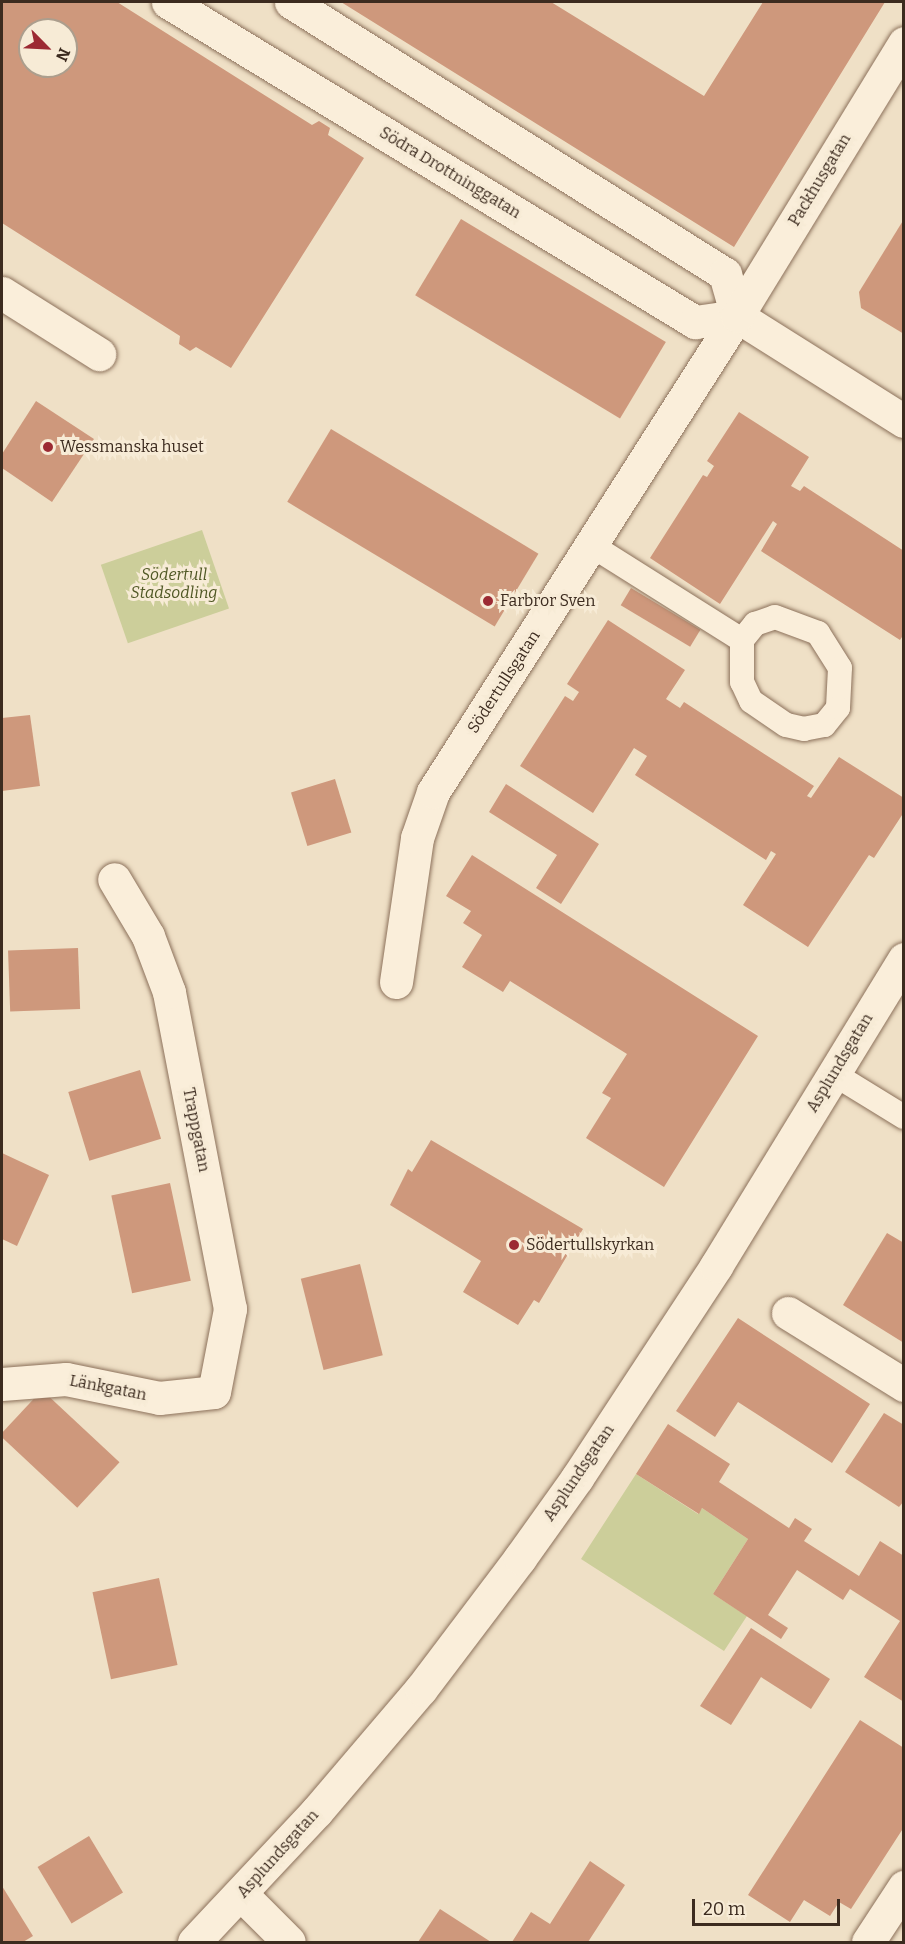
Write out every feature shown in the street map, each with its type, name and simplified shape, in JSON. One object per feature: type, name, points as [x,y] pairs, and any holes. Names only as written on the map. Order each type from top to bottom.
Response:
[{"type":"street","name":"Södra Drottninggatan","points":[[168,2],[695,322],[737,316]]},
{"type":"street","points":[[291,2],[726,274],[737,316],[903,421]]},
{"type":"street","name":"Packhusgatan","points":[[737,316],[903,44]]},
{"type":"street","points":[[2,293],[99,354]]},
{"type":"street","name":"Södertullsgatan","points":[[396,982],[417,838],[433,792],[737,316]]},
{"type":"street","name":"Trappgatan","points":[[114,879],[148,936],[169,992],[230,1309],[214,1392]]},
{"type":"street","name":"Asplundsgatan","points":[[194,1942],[242,1895],[421,1689],[578,1478],[710,1275],[903,959]]},
{"type":"street","points":[[788,1313],[903,1385]]},
{"type":"street","name":"Länkgatan","points":[[2,1384],[66,1379],[159,1398],[214,1392]]},
{"type":"street","points":[[868,1942],[903,1887]]},
{"type":"street","points":[[242,1895],[289,1942]]},
{"type":"lane","points":[[591,545],[742,640]]},
{"type":"lane","points":[[776,617],[818,633],[840,668],[842,689],[838,708],[824,725],[804,729],[786,725],[751,701],[742,682],[742,640],[755,624],[776,617]]},
{"type":"lane","points":[[834,1074],[903,1117]]},
{"type":"green space","name":"Södertull Stadsodling","points":[[202,530],[229,608],[128,643],[101,565]]},
{"type":"green space","points":[[636,1474],[698,1514],[702,1508],[748,1539],[713,1594],[747,1616],[724,1651],[581,1559]]},
{"type":"building","points":[[2,2],[117,2],[312,125],[319,121],[330,128],[328,135],[364,158],[231,368],[196,347],[190,351],[179,344],[180,336],[2,223]]},
{"type":"building","points":[[341,2],[551,2],[704,96],[763,2],[885,2],[734,247]]},
{"type":"building","points":[[461,219],[666,342],[620,418],[415,295]]},
{"type":"building","points":[[904,219],[904,334],[861,308],[859,292]]},
{"type":"building","name":"Wessmanska huset","points":[[36,401],[94,439],[52,502],[2,468],[2,454]]},
{"type":"building","points":[[739,412],[809,457],[791,486],[800,491],[804,486],[904,551],[904,634],[900,640],[761,551],[777,524],[773,521],[720,604],[650,558],[703,475],[707,477],[714,466],[707,461]]},
{"type":"building","points":[[331,429],[538,554],[495,626],[287,502]]},
{"type":"building","points":[[631,588],[700,630],[690,647],[621,605]]},
{"type":"building","points":[[608,620],[685,670],[666,699],[680,708],[684,702],[814,786],[807,796],[811,798],[839,757],[904,798],[904,812],[874,858],[869,855],[808,947],[743,905],[776,854],[771,851],[766,860],[635,775],[647,756],[634,748],[593,813],[520,766],[565,696],[573,701],[579,692],[567,684]]},
{"type":"building","points":[[30,715],[40,786],[2,791],[2,718]]},
{"type":"building","points":[[335,779],[351,833],[307,846],[291,792]]},
{"type":"building","points":[[506,784],[599,844],[561,904],[536,888],[557,855],[489,812]]},
{"type":"building","points":[[472,855],[758,1036],[664,1187],[586,1138],[611,1098],[602,1093],[627,1054],[510,981],[503,992],[462,967],[482,935],[463,923],[471,911],[446,896]]},
{"type":"building","points":[[78,948],[80,1009],[10,1011],[8,950]]},
{"type":"building","points":[[140,1070],[161,1139],[89,1161],[68,1092]]},
{"type":"building","name":"Södertullskyrkan","points":[[431,1140],[583,1229],[539,1303],[534,1300],[518,1325],[463,1292],[481,1261],[390,1205],[408,1169],[412,1172]]},
{"type":"building","points":[[2,1153],[49,1175],[17,1246],[2,1239]]},
{"type":"building","points":[[170,1183],[191,1281],[132,1293],[111,1195]]},
{"type":"building","points":[[887,1233],[904,1243],[904,1343],[843,1305]]},
{"type":"building","points":[[360,1264],[383,1355],[324,1370],[301,1279]]},
{"type":"building","points":[[738,1318],[870,1404],[832,1463],[738,1402],[715,1437],[676,1411]]},
{"type":"building","points":[[42,1390],[120,1462],[77,1508],[2,1437],[2,1433]]},
{"type":"building","points":[[884,1413],[904,1425],[904,1501],[899,1507],[845,1472]]},
{"type":"building","points":[[668,1424],[730,1464],[719,1482],[789,1528],[795,1518],[812,1529],[804,1541],[859,1576],[880,1541],[904,1556],[904,1702],[864,1677],[900,1621],[850,1589],[843,1600],[797,1570],[768,1615],[788,1628],[781,1639],[713,1594],[748,1539],[702,1508],[699,1514],[636,1474]]},
{"type":"building","points":[[159,1578],[178,1665],[111,1679],[92,1592]]},
{"type":"building","points":[[751,1628],[830,1679],[811,1709],[761,1677],[731,1725],[700,1706]]},
{"type":"building","points":[[860,1720],[904,1748],[904,1827],[851,1909],[839,1902],[830,1916],[804,1900],[790,1922],[748,1895]]},
{"type":"building","points":[[89,1836],[123,1893],[72,1923],[38,1867]]},
{"type":"building","points":[[590,1861],[625,1885],[588,1942],[512,1942],[531,1912],[550,1924]]},
{"type":"building","points":[[2,1886],[33,1936],[23,1942],[2,1942]]},
{"type":"building","points":[[440,1909],[491,1942],[418,1942]]},
{"type":"place","name":"Wessmanska huset","points":[[48,447]]},
{"type":"place","name":"Farbror Sven","points":[[488,601]]},
{"type":"place","name":"Södertullskyrkan","points":[[514,1245]]}]
